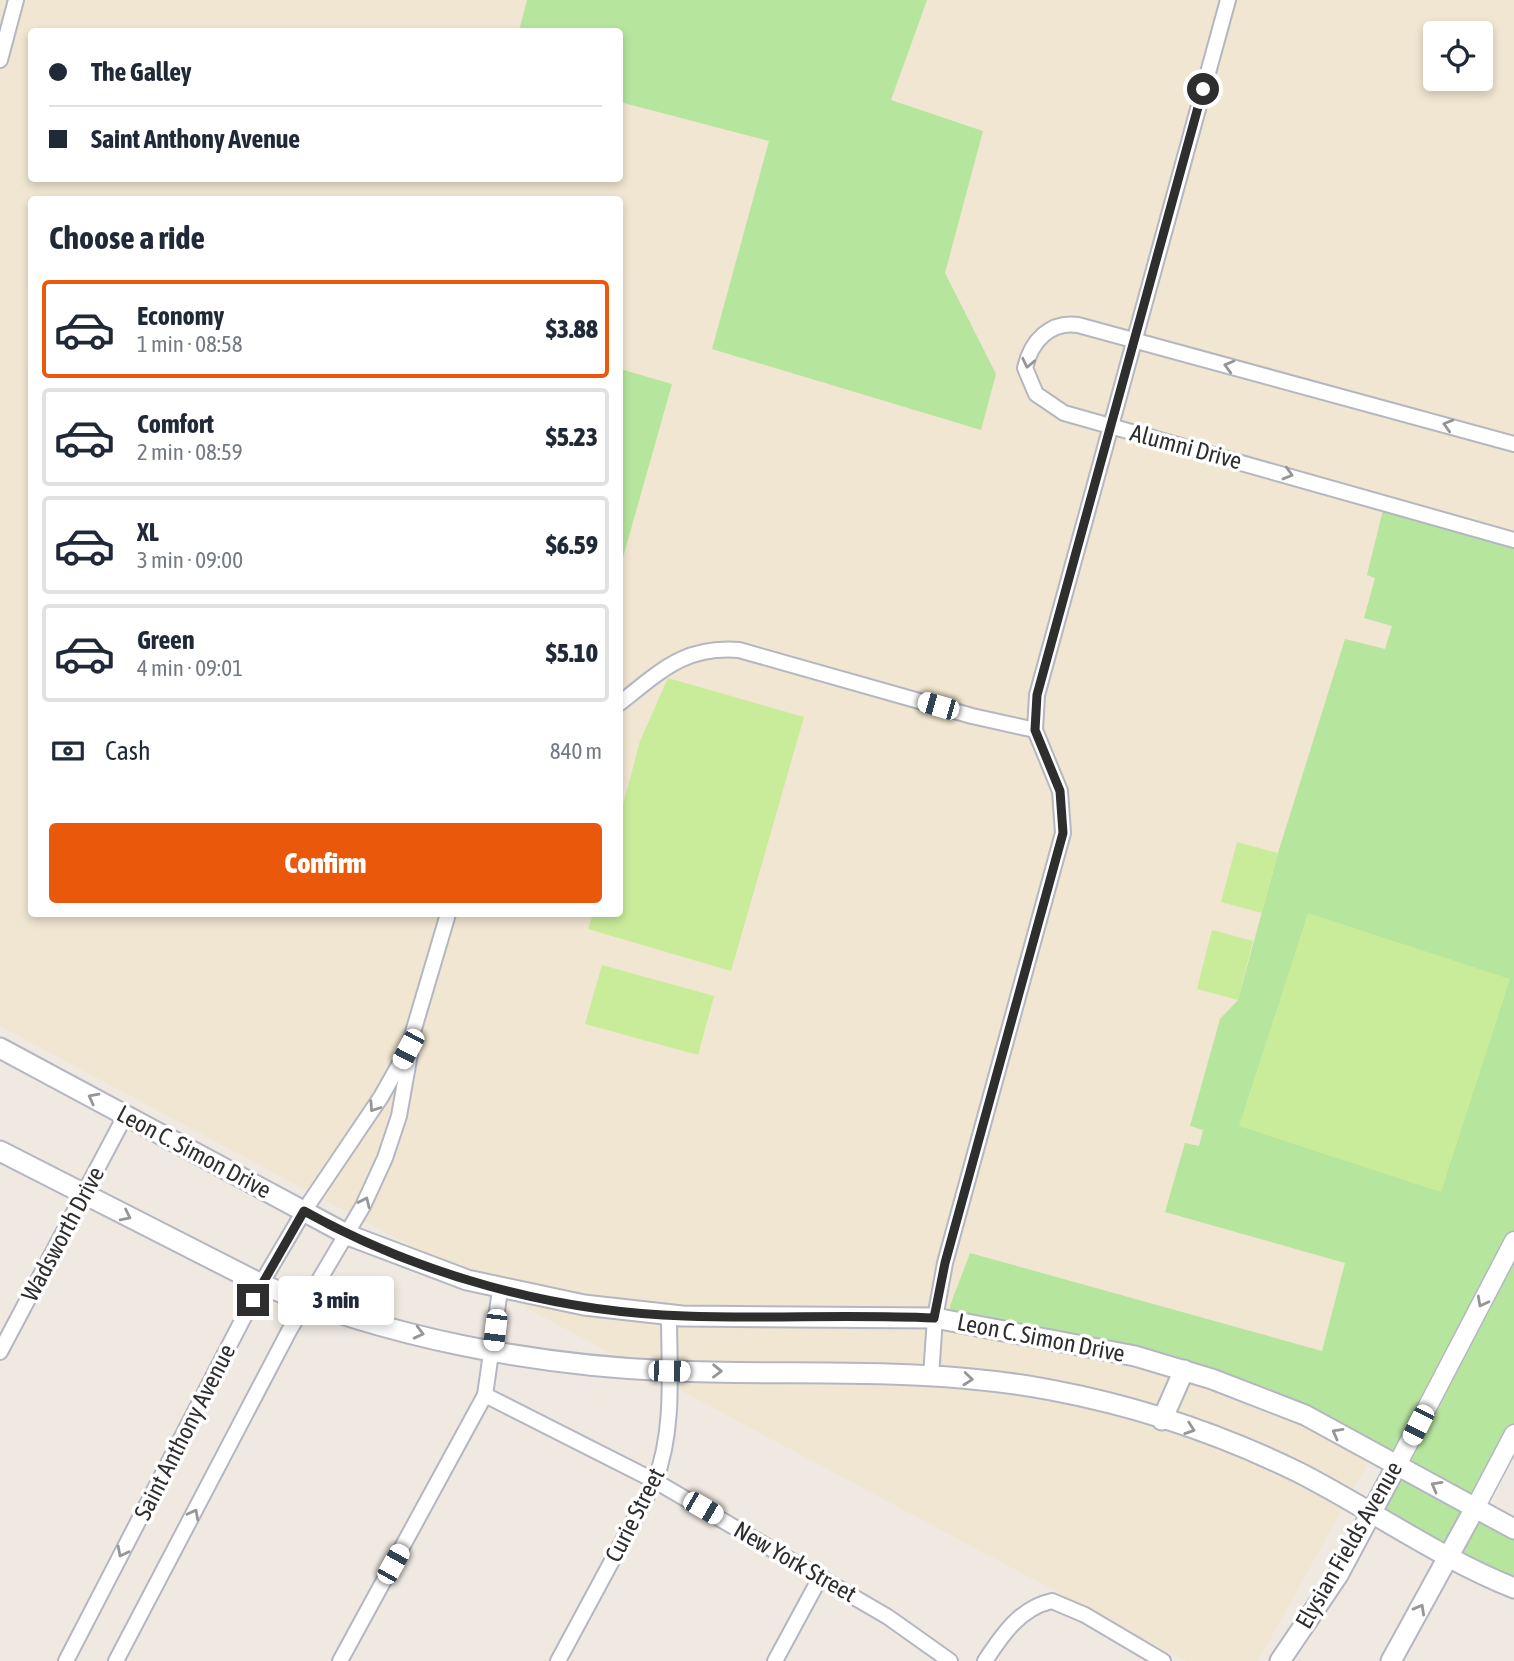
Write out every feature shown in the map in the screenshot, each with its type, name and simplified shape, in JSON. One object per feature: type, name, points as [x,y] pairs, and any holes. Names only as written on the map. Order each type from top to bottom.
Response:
[{"type":"main road","name":"Leon C. Simon Drive","points":[[0,1048],[348,1235],[500,1290],[584,1306],[669,1315],[934,1318],[1088,1345],[1184,1370],[1305,1415],[1514,1529]]},
{"type":"main road","name":"Leon C. Simon Drive","points":[[0,1151],[261,1284],[306,1303],[493,1350],[669,1371],[931,1376],[1052,1390],[1162,1420],[1242,1447],[1298,1472],[1448,1557],[1514,1588]]},
{"type":"main road","points":[[1162,1420],[1184,1370]]},
{"type":"main road","name":"Elysian Fields Avenue","points":[[1280,1661],[1338,1575],[1397,1465]]},
{"type":"main road","points":[[1391,1661],[1475,1508]]},
{"type":"street","points":[[0,60],[16,0]]},
{"type":"street","points":[[931,1376],[934,1318],[945,1263],[1063,833],[1060,791],[1035,730],[1037,695],[1049,643],[1228,0]]},
{"type":"street","name":"Alumni Drive","points":[[1514,444],[1068,323],[1044,334],[1027,358],[1025,368],[1031,388],[1043,401],[1064,413],[1514,540]]},
{"type":"street","points":[[623,701],[675,662],[706,649],[719,649],[751,653],[972,716],[1035,730]]},
{"type":"street","name":"Saint Anthony Avenue","points":[[66,1661],[261,1284],[304,1211],[381,1097],[408,1049],[447,917]]},
{"type":"street","name":"Saint Anthony Avenue","points":[[116,1661],[306,1303],[348,1235],[392,1137],[416,1025]]},
{"type":"street","name":"Wadsworth Drive","points":[[0,1352],[125,1116]]},
{"type":"street","name":"Elysian Fields Avenue","points":[[1397,1465],[1514,1241]]},
{"type":"street","points":[[340,1661],[485,1395],[500,1290]]},
{"type":"street","name":"Curie Street","points":[[558,1661],[655,1481],[667,1437],[669,1315]]},
{"type":"street","name":"New York Street","points":[[485,1395],[655,1481],[821,1576],[923,1640],[950,1661]]},
{"type":"street","points":[[1475,1508],[1514,1434]]},
{"type":"street","points":[[775,1661],[821,1576]]},
{"type":"street","points":[[985,1661],[1000,1639],[1027,1611],[1052,1601],[1085,1615],[1163,1661]]},
{"type":"shaded area","points":[[0,0],[1514,0],[1514,1199],[1258,1661],[1186,1661],[0,1026]]},
{"type":"green space","points":[[527,0],[927,0],[891,100],[983,131],[945,273],[996,374],[981,430],[712,349],[769,141],[623,103],[623,28],[520,28]]},
{"type":"green space","points":[[623,370],[672,384],[623,557]]},
{"type":"green space","points":[[1385,502],[1514,540],[1514,1434],[1475,1507],[1514,1529],[1514,1588],[1371,1513],[1397,1465],[1257,1395],[950,1320],[950,1306],[970,1253],[1322,1351],[1345,1263],[1165,1212],[1185,1143],[1199,1146],[1203,1130],[1190,1126],[1220,1019],[1238,1000],[1278,853],[1345,639],[1385,649],[1392,626],[1364,618],[1375,578],[1367,575]]},
{"type":"green space","points":[[668,678],[804,717],[731,971],[588,929],[592,917],[623,917],[623,805],[640,741]]},
{"type":"green space","points":[[1237,842],[1278,853],[1262,913],[1221,902]]},
{"type":"green space","points":[[1308,913],[1510,979],[1441,1192],[1239,1126]]},
{"type":"green space","points":[[1212,930],[1253,941],[1238,1000],[1197,989]]},
{"type":"green space","points":[[602,965],[714,996],[698,1055],[585,1024]]},
{"type":"route","points":[[253,1300],[304,1211],[348,1235],[467,1280],[500,1290],[584,1306],[682,1316],[934,1318],[945,1263],[1063,833],[1063,801],[1035,730],[1037,695],[1049,643],[1203,89]]}]
